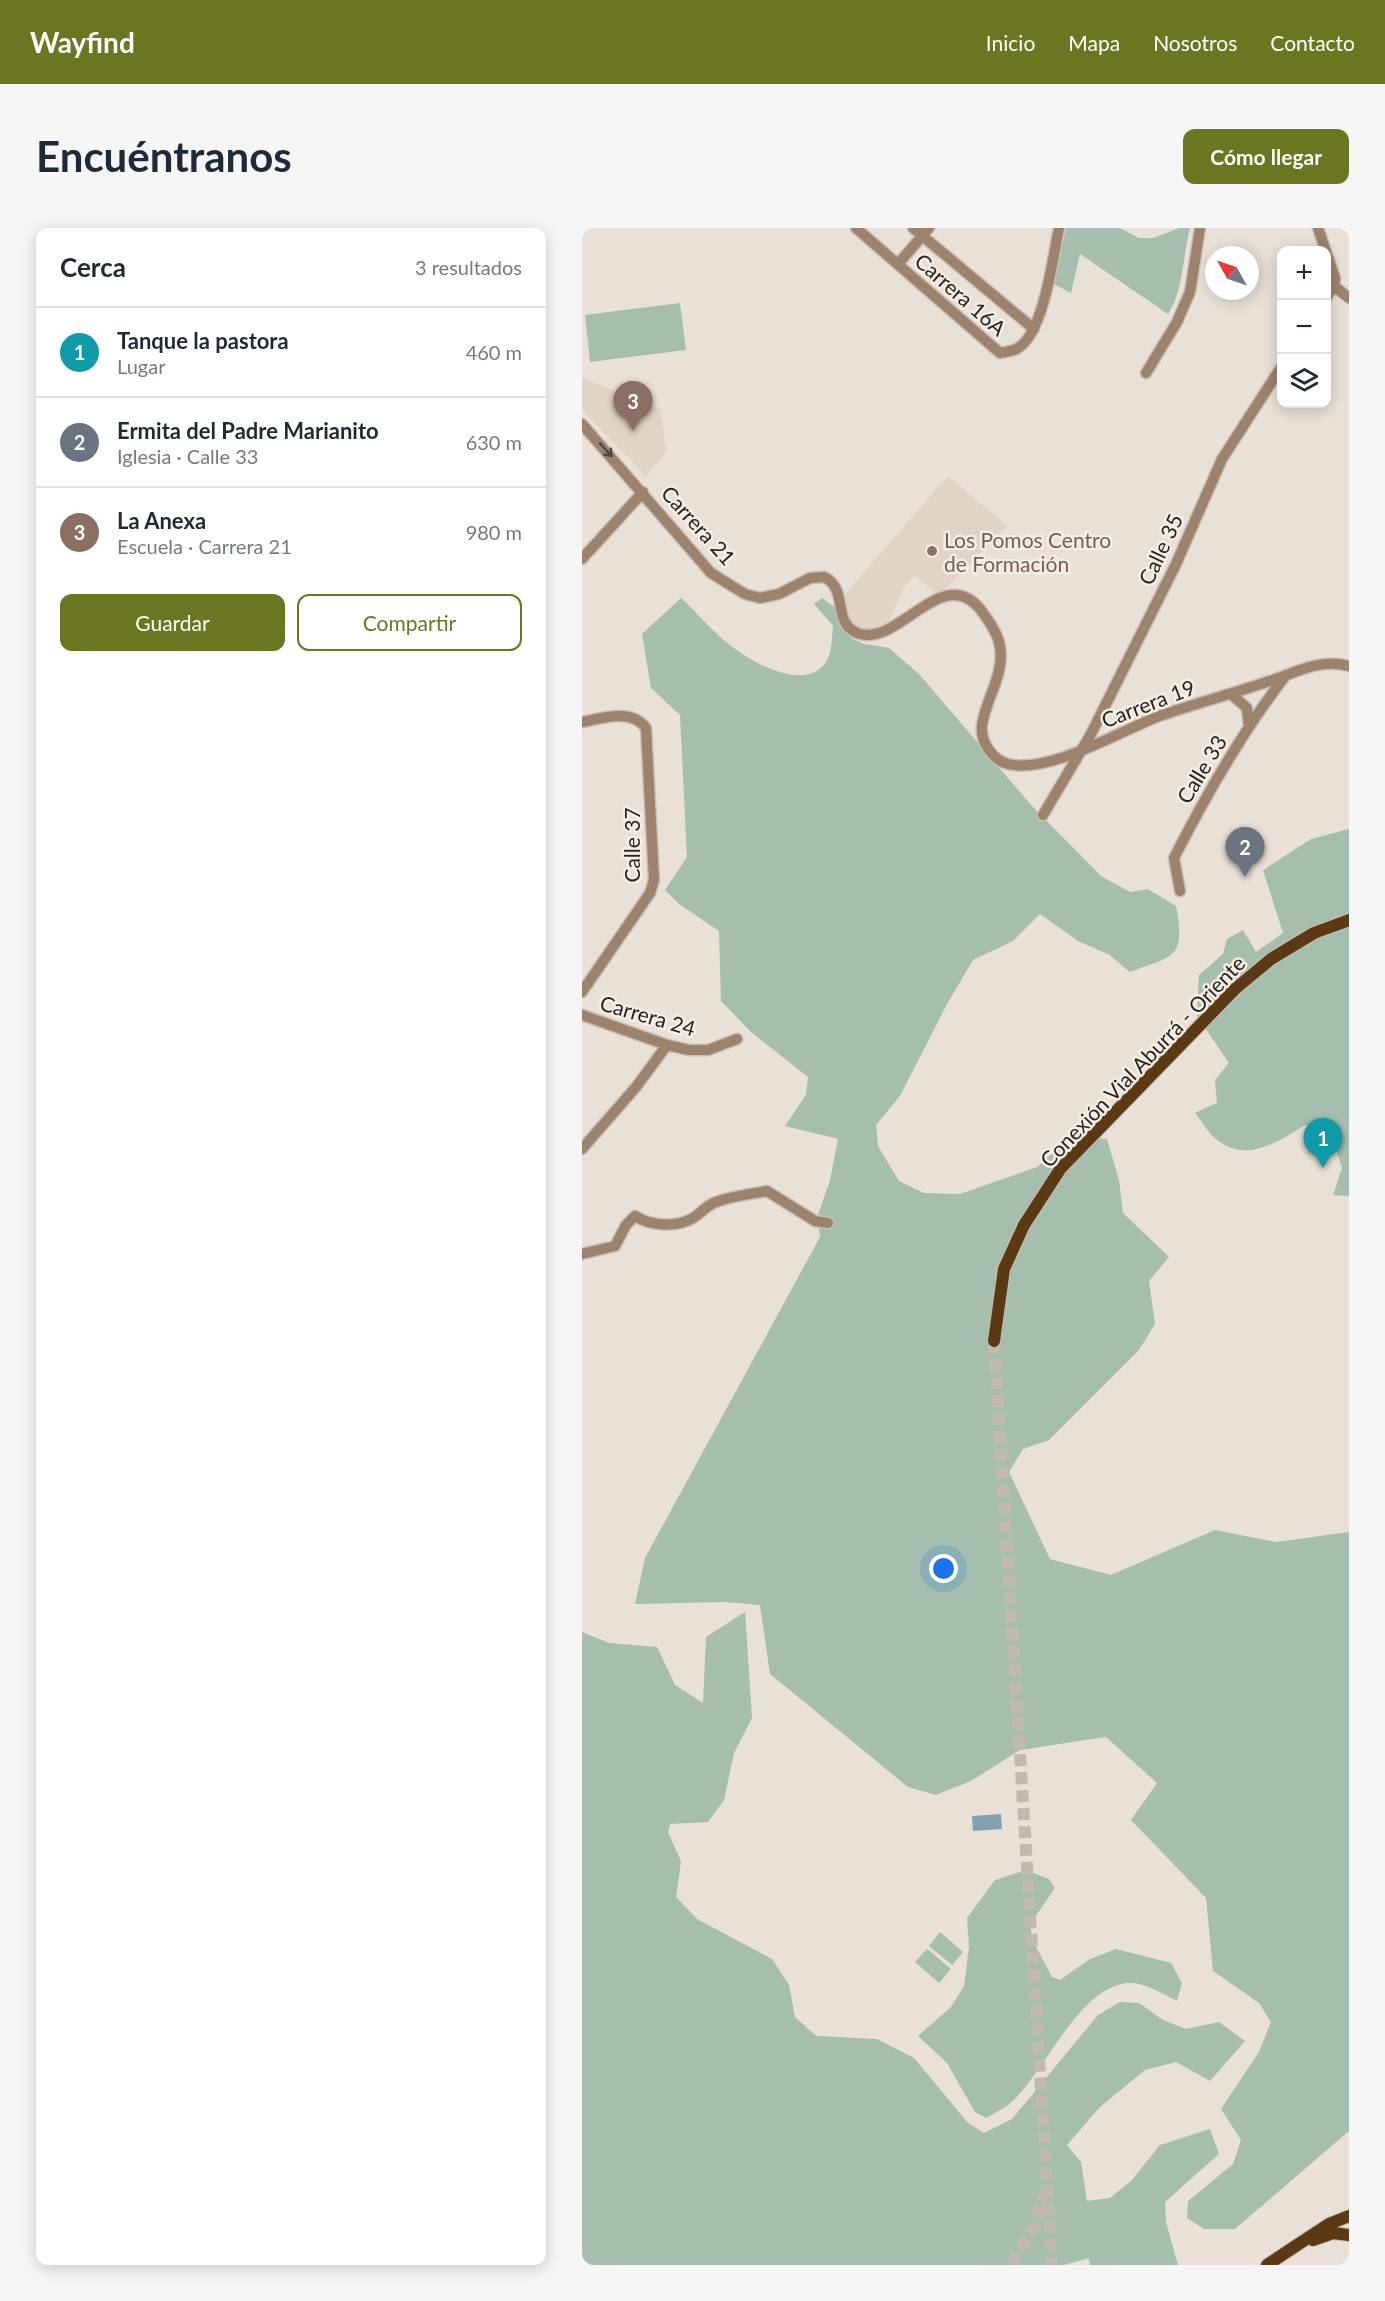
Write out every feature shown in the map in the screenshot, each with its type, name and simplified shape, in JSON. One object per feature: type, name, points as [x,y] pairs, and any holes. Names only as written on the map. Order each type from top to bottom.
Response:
[{"type":"main road","name":"Conexión Vial Aburrá - Oriente","points":[[994,1341],[1004,1269],[1024,1226],[1061,1168],[1235,989],[1271,959],[1314,933],[1349,920]]},
{"type":"main road","points":[[1267,2265],[1329,2224],[1349,2216]]},
{"type":"main road","points":[[1288,2249],[1333,2233],[1349,2235]]},
{"type":"street","name":"Carrera 16A","points":[[856,228],[1000,353],[1018,349],[1034,329]]},
{"type":"street","points":[[913,228],[925,232],[1034,329],[1048,284],[1059,228]]},
{"type":"street","points":[[1146,373],[1177,322],[1190,292],[1200,228]]},
{"type":"street","points":[[1318,228],[1335,275],[1331,290]]},
{"type":"street","points":[[897,264],[925,232]]},
{"type":"street","points":[[1334,286],[1349,298]]},
{"type":"street","name":"Calle 35","points":[[1042,815],[1091,734],[1176,564],[1222,459],[1277,372]]},
{"type":"street","name":"Carrera 21","points":[[582,424],[711,573],[745,594],[760,598],[779,594],[810,578],[824,577],[837,589],[840,614],[844,623],[856,633],[873,634],[939,597],[959,596],[970,600],[989,621],[999,642],[1000,662],[997,682],[982,728],[993,755],[1010,765],[1056,760],[1079,752]]},
{"type":"street","points":[[582,559],[643,492]]},
{"type":"street","name":"Carrera 19","points":[[1079,752],[1160,716],[1317,664],[1349,666]]},
{"type":"street","name":"Calle 33","points":[[1180,891],[1173,858],[1202,804],[1248,730],[1286,675]]},
{"type":"street","points":[[1231,694],[1247,708],[1250,717],[1248,730]]},
{"type":"street","name":"Calle 37","points":[[582,722],[625,716],[636,718],[645,728],[654,880],[650,893],[582,992]]},
{"type":"street","name":"Carrera 24","points":[[582,1015],[666,1045],[708,1050],[736,1039]]},
{"type":"street","points":[[582,1149],[636,1087],[666,1045]]},
{"type":"street","points":[[582,1254],[615,1246],[626,1225],[635,1216],[645,1222],[660,1225],[678,1222],[692,1218],[715,1202],[767,1191],[815,1221],[828,1223]]},
{"type":"shaded area","points":[[582,378],[660,408],[667,451],[646,476],[582,410]]},
{"type":"shaded area","name":"Los Pomos Centro de Formación","points":[[948,476],[1007,526],[939,595],[915,576],[904,587],[887,626],[865,631],[851,621],[846,611],[845,594]]},
{"type":"green space","points":[[1066,228],[1120,228],[1139,238],[1153,238],[1179,228],[1190,228],[1180,284],[1168,314],[1080,254],[1071,293],[1054,284]]},
{"type":"green space","points":[[680,303],[686,350],[590,362],[585,315]]},
{"type":"green space","points":[[681,598],[718,635],[751,659],[776,671],[802,675],[813,673],[823,666],[830,653],[833,626],[814,604],[822,598],[836,608],[851,638],[864,644],[889,648],[919,674],[1032,806],[1101,876],[1130,892],[1148,889],[1176,906],[1179,936],[1173,952],[1167,958],[1130,972],[1108,954],[1078,941],[1040,914],[1013,941],[973,960],[947,1004],[900,1096],[876,1125],[878,1146],[899,1181],[924,1193],[960,1194],[1037,1167],[1070,1137],[1107,1139],[1119,1180],[1123,1213],[1169,1257],[1149,1281],[1155,1324],[1139,1350],[1049,1440],[1023,1449],[1009,1472],[1050,1559],[1111,1575],[1215,1530],[1276,1542],[1349,1532],[1349,2131],[1235,2229],[1204,2229],[1187,2218],[1188,2201],[1233,2164],[1241,2140],[1221,2109],[1259,2052],[1271,2022],[1259,2003],[1213,1971],[1206,1898],[1131,1820],[1157,1783],[1106,1737],[1020,1750],[971,1781],[936,1795],[908,1787],[770,1674],[760,1605],[725,1602],[635,1604],[645,1558],[820,1237],[818,1215],[830,1180],[838,1139],[785,1126],[806,1095],[808,1077],[752,1033],[721,1001],[719,931],[679,904],[665,890],[687,857],[680,715],[651,688],[642,634]]},
{"type":"green space","points":[[1349,829],[1349,1196],[1333,1195],[1342,1168],[1331,1132],[1305,1125],[1262,1148],[1239,1150],[1227,1146],[1210,1134],[1195,1113],[1217,1103],[1215,1080],[1229,1063],[1197,1016],[1199,975],[1223,954],[1227,939],[1243,930],[1256,952],[1283,933],[1263,870],[1311,839]]},
{"type":"green space","points":[[745,1612],[752,1718],[734,1753],[724,1800],[708,1822],[670,1824],[668,1832],[681,1861],[676,1897],[697,1919],[772,1959],[789,1985],[795,2017],[816,2036],[877,2039],[914,2058],[968,2123],[984,2133],[1012,2119],[1098,2015],[1120,2002],[1139,2003],[1163,2020],[1186,2029],[1219,2022],[1245,2041],[1210,2081],[1176,2062],[1145,2070],[1100,2107],[1067,2145],[1081,2162],[1087,2201],[1110,2198],[1131,2181],[1160,2145],[1210,2129],[1219,2154],[1165,2202],[1166,2222],[1178,2265],[1090,2265],[1089,2258],[1064,2265],[582,2265],[582,1632],[609,1643],[657,1647],[675,1685],[703,1703],[706,1637]]},
{"type":"green space","points":[[1026,1870],[1049,1879],[1055,1888],[1030,1924],[1033,1941],[1052,1977],[1060,1980],[1090,1959],[1116,1949],[1171,1963],[1182,1983],[1177,2001],[1152,1989],[1132,1983],[1109,1989],[1093,2000],[1078,2015],[1013,2101],[986,2118],[975,2112],[947,2063],[918,2036],[951,2007],[964,1986],[969,1947],[967,1918],[995,1880]]},
{"type":"green space","points":[[940,1932],[963,1952],[952,1965],[929,1946]]},
{"type":"green space","points":[[927,1949],[951,1969],[939,1983],[915,1962]]},
{"type":"water","points":[[1001,1814],[1002,1829],[973,1831],[972,1816]]},
{"type":"tunnel","points":[[994,1341],[1052,2265]]},
{"type":"tunnel","points":[[1011,2265],[1034,2227],[1043,2196]]},
{"type":"place","name":"La Anexa","points":[[633,431]]},
{"type":"place","name":"Los Pomos Centro de Formación","points":[[932,551]]},
{"type":"place","name":"Ermita del Padre Marianito","points":[[1245,877]]},
{"type":"place","name":"Tanque la pastora","points":[[1323,1168]]}]
